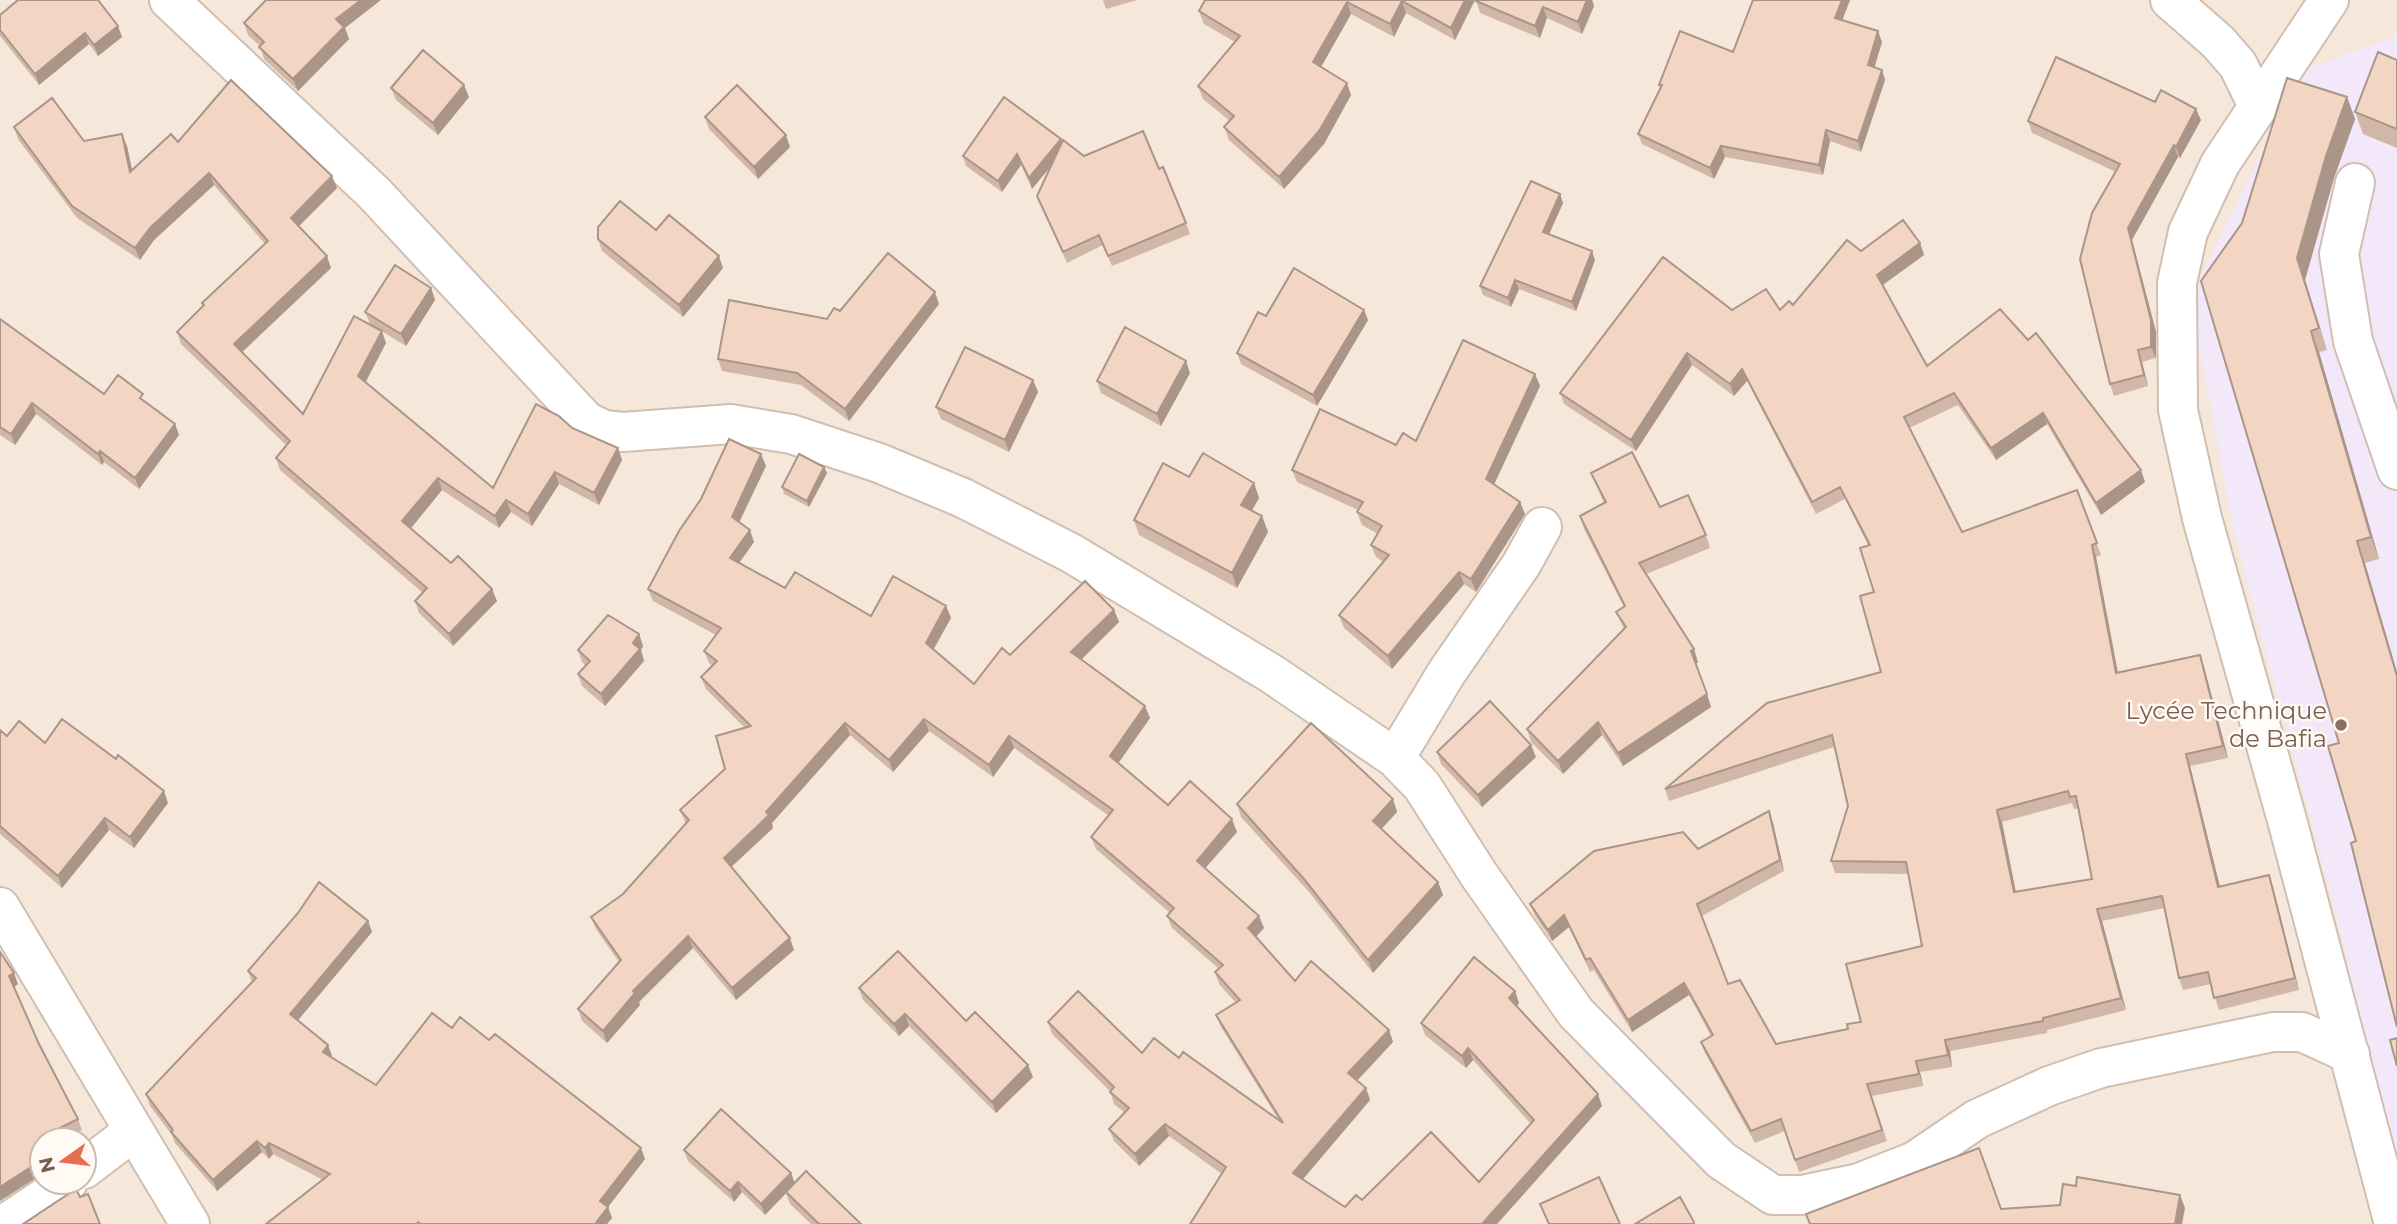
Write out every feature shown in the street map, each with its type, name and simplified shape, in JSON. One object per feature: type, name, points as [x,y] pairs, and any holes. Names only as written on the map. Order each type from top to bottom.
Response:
[{"type":"street","points":[[169,0],[374,193],[586,421],[604,430],[623,432],[731,424],[791,434],[878,463],[963,498],[1071,553],[1185,619],[1272,674],[1395,758],[1422,786],[1479,875],[1576,1013],[1721,1160],[1775,1209],[1802,1195],[1859,1183],[1915,1161],[1977,1119],[2049,1086],[2101,1068],[2273,1032],[2302,1032],[2350,1054]]},
{"type":"street","points":[[2170,0],[2238,65],[2258,106]]},
{"type":"street","points":[[2329,0],[2220,164],[2188,232],[2178,283],[2178,410],[2202,518],[2350,1054],[2394,1224]]},
{"type":"street","points":[[2355,183],[2339,254],[2353,341],[2397,470]]},
{"type":"street","points":[[1395,758],[1447,672],[1521,565],[1542,527]]},
{"type":"street","points":[[0,907],[190,1224]]},
{"type":"street","points":[[98,1158],[134,1131]]},
{"type":"street","points":[[5,1224],[47,1196]]},
{"type":"shaded area","points":[[0,0],[2397,0],[2397,1224],[0,1224]]},
{"type":"shaded area","name":"Lycée Technique de Bafia","points":[[2397,36],[2397,1169],[2335,911],[2236,539],[2190,299],[2301,71]]},
{"type":"building","points":[[18,0],[98,0],[118,26],[94,45],[85,33],[35,74],[0,30],[0,15]]},
{"type":"building","points":[[266,0],[361,0],[336,19],[344,27],[293,79],[259,47],[264,42],[244,23]]},
{"type":"building","points":[[1205,0],[1465,0],[1451,28],[1402,1],[1390,24],[1347,2],[1313,62],[1347,83],[1319,131],[1279,177],[1224,127],[1234,116],[1198,86],[1240,36],[1199,11]]},
{"type":"building","points":[[1476,0],[1587,0],[1578,22],[1543,7],[1535,26]]},
{"type":"building","points":[[1753,0],[1842,0],[1835,18],[1878,31],[1868,65],[1882,70],[1858,141],[1826,130],[1819,165],[1721,146],[1710,168],[1638,134],[1662,85],[1659,85],[1680,31],[1733,52]]},
{"type":"building","points":[[423,50],[464,85],[433,123],[391,88]]},
{"type":"building","points":[[2378,52],[2397,60],[2397,129],[2355,112]]},
{"type":"building","points":[[2056,57],[2155,102],[2161,90],[2196,109],[2128,228],[2151,320],[2151,347],[2138,350],[2144,375],[2110,384],[2080,259],[2092,213],[2120,164],[2028,121]]},
{"type":"building","points":[[2287,78],[2347,97],[2326,156],[2297,258],[2319,328],[2311,331],[2371,537],[2357,541],[2397,676],[2397,1027],[2351,843],[2356,841],[2328,746],[2339,743],[2201,281],[2242,223]]},
{"type":"building","points":[[231,80],[332,176],[291,218],[327,256],[234,344],[303,414],[354,316],[382,331],[358,376],[493,488],[536,404],[559,416],[572,428],[618,448],[594,493],[555,472],[528,514],[506,500],[495,516],[438,478],[402,521],[451,563],[458,556],[492,589],[449,634],[415,601],[427,588],[276,458],[290,441],[177,332],[204,305],[202,303],[268,241],[209,173],[150,228],[135,248],[72,206],[14,127],[52,98],[84,141],[122,134],[130,172],[171,134],[178,142]]},
{"type":"building","points":[[737,85],[786,135],[754,167],[705,117]]},
{"type":"building","points":[[1004,97],[1061,139],[1029,178],[1017,154],[998,181],[963,156]]},
{"type":"building","points":[[1143,131],[1159,169],[1163,167],[1186,223],[1108,256],[1099,235],[1063,252],[1037,196],[1063,140],[1084,156]]},
{"type":"building","points":[[1531,181],[1560,194],[1543,232],[1592,251],[1572,302],[1515,280],[1508,298],[1480,286]]},
{"type":"building","points":[[620,201],[656,230],[669,215],[719,256],[679,305],[598,239],[598,227]]},
{"type":"building","points":[[1903,220],[1920,243],[1877,275],[1927,366],[2000,309],[2028,340],[2036,333],[2141,470],[2096,503],[2043,413],[1991,448],[1954,393],[1904,417],[1962,532],[2077,490],[2097,543],[2092,545],[2116,673],[2200,655],[2223,746],[2186,754],[2218,887],[2269,875],[2295,978],[2214,998],[2208,972],[2179,978],[2162,896],[2097,909],[2121,998],[2043,1018],[2043,1021],[1945,1040],[1948,1055],[1916,1061],[1919,1074],[1867,1084],[1882,1130],[1795,1160],[1781,1119],[1751,1131],[1701,1042],[1713,1035],[1684,983],[1628,1020],[1590,958],[1586,960],[1564,915],[1548,930],[1530,904],[1594,851],[1683,832],[1698,849],[1769,811],[1780,860],[1697,904],[1728,984],[1740,980],[1776,1044],[1848,1029],[1847,1024],[1861,1022],[1846,964],[1922,946],[1906,862],[1831,861],[1848,806],[1832,735],[1665,789],[1767,703],[1881,672],[1860,596],[1874,592],[1860,548],[1870,545],[1840,487],[1812,502],[1742,369],[1730,384],[1687,353],[1631,440],[1560,393],[1663,257],[1732,310],[1766,289],[1780,310],[1789,301],[1793,305],[1847,240],[1861,251]],"holes":[[[2068,791],[2070,797],[2076,796],[2092,879],[2014,892],[1997,810]]]},
{"type":"building","points":[[888,253],[935,292],[845,409],[797,373],[718,359],[729,300],[827,319],[834,308],[840,311]]},
{"type":"building","points":[[395,265],[431,288],[401,334],[365,312]]},
{"type":"building","points":[[1294,268],[1364,310],[1313,395],[1237,353],[1258,312],[1266,316]]},
{"type":"building","points":[[0,319],[104,394],[118,375],[143,394],[140,398],[175,424],[135,478],[100,451],[98,454],[32,403],[11,434],[0,427]]},
{"type":"building","points":[[1125,327],[1186,361],[1157,414],[1097,381]]},
{"type":"building","points":[[1463,340],[1535,374],[1486,479],[1520,502],[1471,579],[1459,572],[1388,656],[1339,615],[1389,555],[1371,545],[1382,526],[1357,512],[1363,502],[1292,470],[1320,409],[1396,445],[1403,433],[1416,441]]},
{"type":"building","points":[[965,347],[1033,380],[1005,440],[936,407]]},
{"type":"building","points":[[729,439],[761,454],[732,517],[750,530],[730,558],[785,588],[795,572],[871,616],[893,576],[946,606],[926,643],[974,684],[1002,648],[1010,655],[1085,581],[1114,610],[1071,652],[1145,706],[1110,756],[1168,805],[1190,781],[1232,819],[1197,861],[1259,916],[1248,928],[1295,981],[1311,961],[1389,1030],[1348,1073],[1366,1088],[1293,1173],[1345,1207],[1356,1195],[1362,1200],[1431,1132],[1479,1182],[1534,1120],[1468,1048],[1462,1056],[1421,1023],[1474,957],[1515,991],[1509,998],[1598,1094],[1482,1224],[1190,1224],[1226,1167],[1165,1124],[1135,1154],[1109,1129],[1129,1108],[1110,1092],[1114,1087],[1048,1022],[1078,991],[1142,1053],[1154,1038],[1179,1058],[1183,1052],[1283,1123],[1216,1015],[1240,1000],[1215,972],[1223,965],[1167,916],[1174,908],[1091,837],[1113,810],[1009,736],[989,765],[924,719],[889,760],[845,723],[766,812],[769,815],[724,858],[790,938],[732,988],[688,936],[633,991],[635,993],[603,1031],[578,1009],[621,960],[591,917],[623,894],[689,820],[680,810],[725,769],[716,736],[751,726],[701,677],[717,661],[704,651],[721,628],[648,589],[679,531],[701,499]]},
{"type":"building","points":[[1632,452],[1660,507],[1688,495],[1706,535],[1639,563],[1694,649],[1691,651],[1707,694],[1618,753],[1598,722],[1558,761],[1527,729],[1626,627],[1616,612],[1625,606],[1580,516],[1606,502],[1591,473]]},
{"type":"building","points":[[1203,453],[1254,483],[1241,505],[1262,516],[1232,573],[1134,520],[1163,463],[1189,477]]},
{"type":"building","points":[[799,454],[824,467],[807,501],[782,487]]},
{"type":"building","points":[[608,615],[639,634],[633,643],[640,649],[601,694],[578,674],[590,661],[578,650]]},
{"type":"building","points":[[1490,701],[1531,745],[1478,795],[1437,752]]},
{"type":"building","points":[[62,719],[116,759],[118,755],[164,791],[130,837],[105,818],[58,876],[0,826],[0,730],[7,736],[19,721],[45,743]]},
{"type":"building","points":[[1311,723],[1393,799],[1373,821],[1438,882],[1368,960],[1304,879],[1237,804]]},
{"type":"building","points":[[319,882],[368,921],[290,1014],[328,1045],[323,1052],[376,1085],[432,1013],[452,1028],[460,1017],[489,1040],[495,1034],[641,1148],[600,1201],[608,1207],[595,1224],[266,1224],[330,1174],[269,1143],[265,1148],[257,1141],[213,1180],[171,1132],[173,1130],[146,1094],[256,978],[248,971],[298,913]]},
{"type":"building","points":[[898,951],[966,1021],[975,1012],[1028,1065],[992,1102],[905,1014],[894,1024],[859,988]]},
{"type":"building","points":[[0,952],[14,973],[9,976],[39,1044],[78,1119],[64,1126],[28,1126],[28,1169],[0,1187]]},
{"type":"building","points":[[2397,1038],[2397,1066],[2390,1040]]},
{"type":"building","points":[[721,1109],[791,1173],[761,1204],[738,1182],[730,1191],[684,1150]]},
{"type":"building","points":[[1979,1148],[2001,1209],[2060,1205],[2063,1184],[2076,1186],[2077,1177],[2180,1195],[2175,1224],[1810,1224],[1806,1214]]},
{"type":"building","points":[[806,1171],[861,1224],[819,1224],[786,1192]]},
{"type":"building","points":[[1599,1177],[1620,1224],[1549,1224],[1540,1204]]},
{"type":"building","points":[[65,1196],[89,1196],[100,1224],[23,1224]]},
{"type":"building","points":[[1680,1197],[1694,1224],[1635,1224]]},
{"type":"place","name":"Lycée Technique de Bafia","points":[[2341,725]]}]
